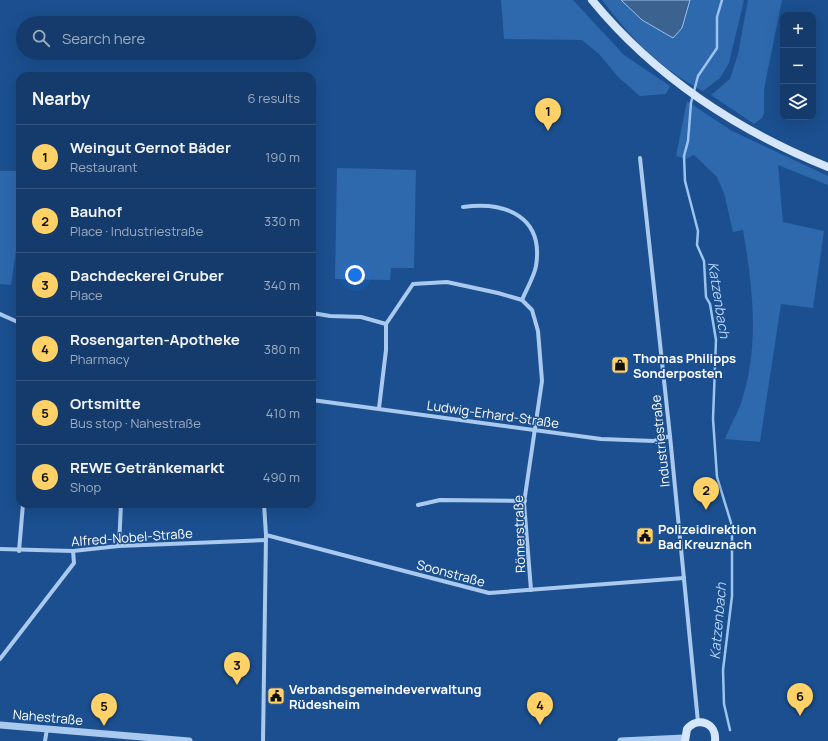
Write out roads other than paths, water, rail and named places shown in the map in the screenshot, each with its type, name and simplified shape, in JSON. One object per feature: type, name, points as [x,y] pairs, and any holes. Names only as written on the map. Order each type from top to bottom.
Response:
[{"type":"main road","points":[[592,0],[635,46],[663,71],[720,112],[762,138],[828,167]]},
{"type":"main road","points":[[684,739],[687,729],[694,723],[698,722],[707,724],[711,727],[717,741]]},
{"type":"street","name":"Industriestraße","points":[[640,158],[670,436],[698,722]]},
{"type":"street","points":[[379,408],[386,350],[386,324],[413,284],[447,282],[522,300],[536,267],[537,243],[530,225],[524,218],[510,212],[480,205],[463,207]]},
{"type":"street","name":"Römerstraße","points":[[522,300],[532,310],[538,331],[542,381],[525,501],[531,590]]},
{"type":"street","points":[[0,314],[16,321]]},
{"type":"street","points":[[316,314],[330,316],[361,317],[386,324]]},
{"type":"street","name":"Ludwig-Erhard-Straße","points":[[316,400],[601,439],[654,441],[670,436]]},
{"type":"street","points":[[418,505],[440,500],[525,501]]},
{"type":"street","points":[[19,551],[23,508]]},
{"type":"street","points":[[119,546],[121,508]]},
{"type":"street","points":[[263,741],[266,540],[264,508]]},
{"type":"street","name":"Soonstraße","points":[[266,535],[488,593],[684,578]]},
{"type":"street","name":"Alfred-Nobel-Straße","points":[[0,549],[19,551],[74,551],[119,546],[266,540]]},
{"type":"street","points":[[0,658],[74,563],[74,551]]},
{"type":"street","name":"Nahestraße","points":[[0,725],[189,741]]},
{"type":"street","points":[[46,741],[47,729]]},
{"type":"street","points":[[621,741],[684,739]]},
{"type":"waterway","name":"Katzenbach","points":[[722,0],[717,17],[717,48],[698,76],[691,103],[688,141],[684,156],[685,181],[698,231],[697,245],[704,261],[706,297],[710,304],[716,340],[713,419],[717,477],[732,526],[732,596],[723,670],[724,704],[730,730]]},
{"type":"place","name":"Weingut Gernot Bäder","points":[[548,131]]},
{"type":"place","name":"Thomas Philipps Sonderposten","points":[[620,365]]},
{"type":"place","name":"Bauhof","points":[[706,510]]},
{"type":"place","name":"Polizeidirektion Bad Kreuznach","points":[[645,536]]},
{"type":"place","name":"Dachdeckerei Gruber","points":[[237,685]]},
{"type":"place","name":"Verbandsgemeindeverwaltung Rüdesheim","points":[[276,696]]},
{"type":"place","name":"REWE Getränkemarkt","points":[[800,716]]},
{"type":"place","name":"Rosengarten-Apotheke","points":[[540,725]]},
{"type":"place","name":"Ortsmitte","points":[[104,726]]}]
